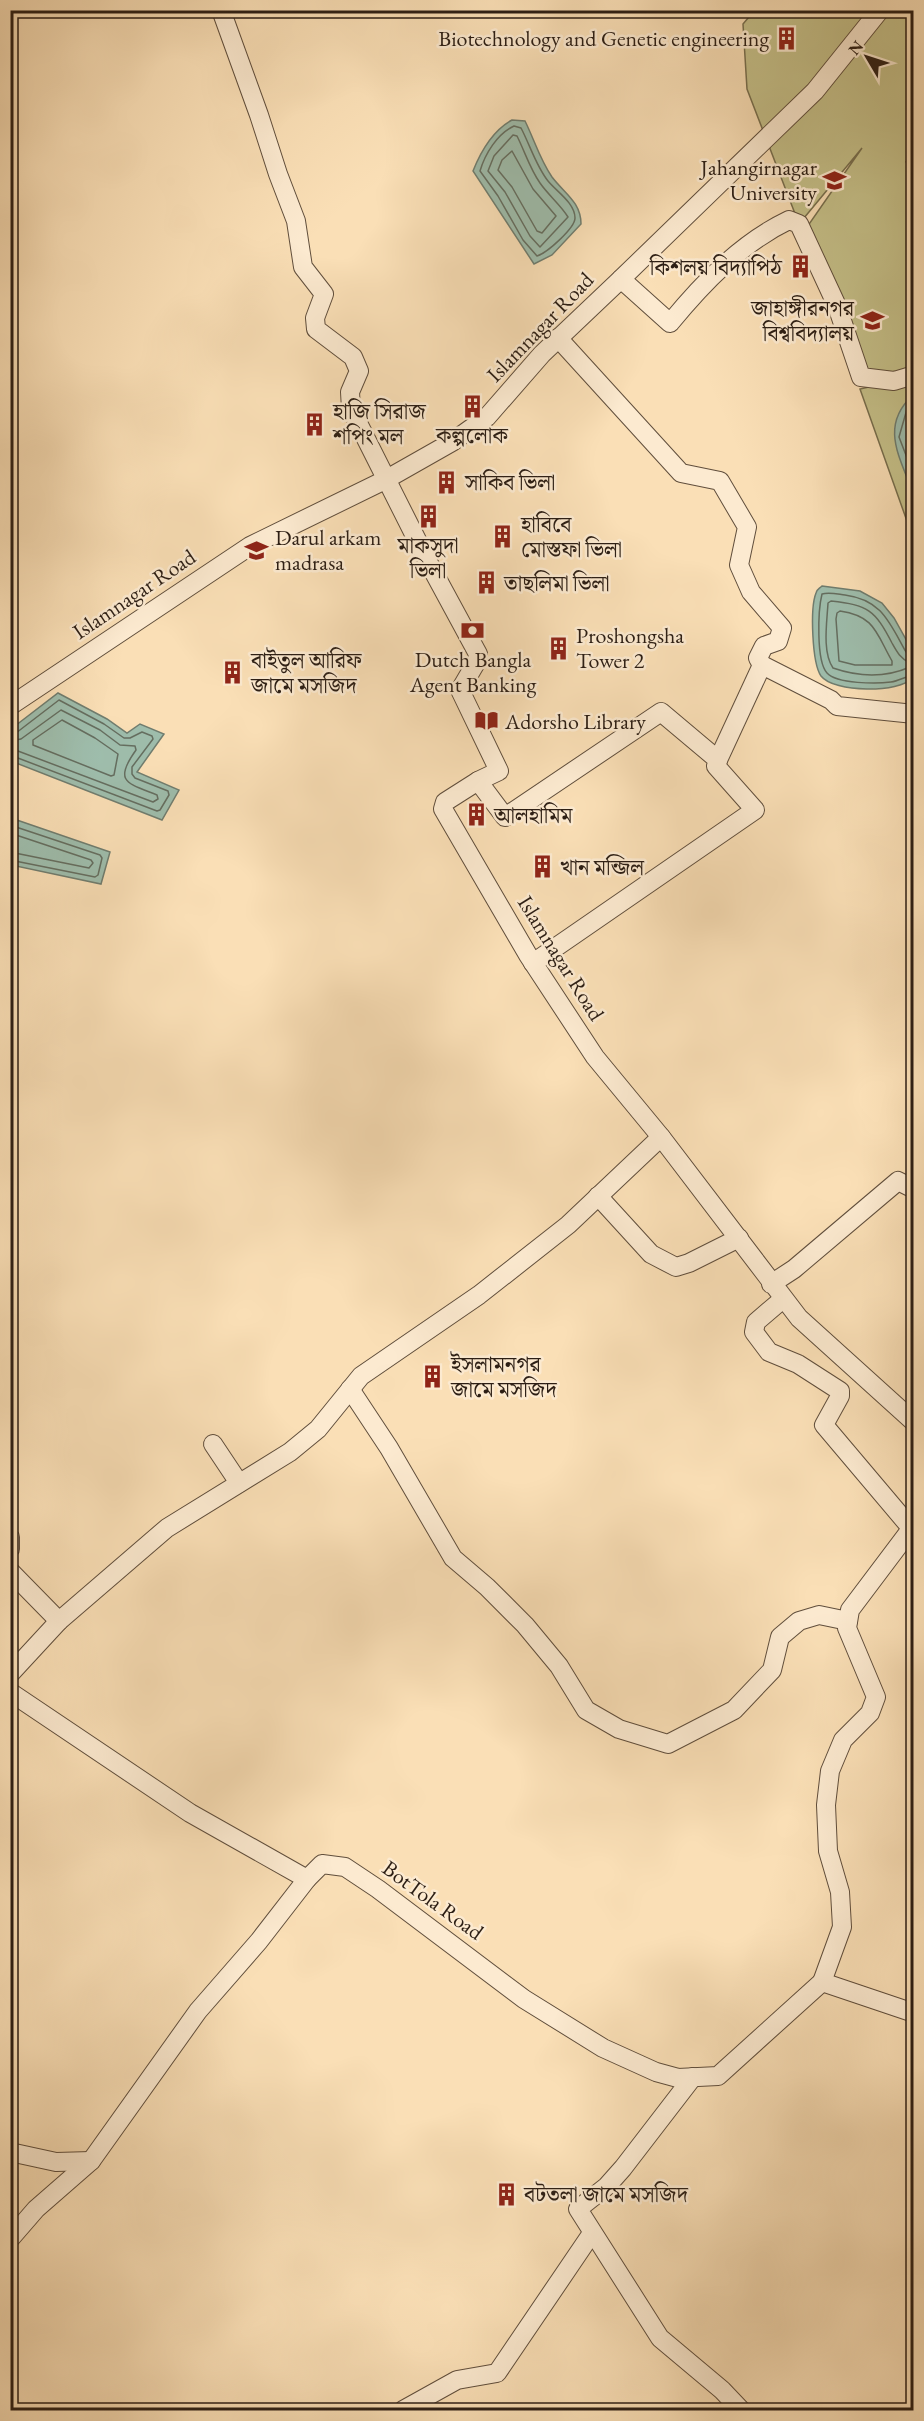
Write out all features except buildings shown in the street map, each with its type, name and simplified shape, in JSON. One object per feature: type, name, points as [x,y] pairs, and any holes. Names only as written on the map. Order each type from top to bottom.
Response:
[{"type":"street","name":"Islamnagar Road","points":[[221,10],[296,221],[303,267],[324,294],[315,318],[316,329],[353,357],[359,371],[351,392],[351,409],[385,480],[478,654],[477,661],[460,690],[499,771],[445,802],[443,809],[533,963],[595,1057],[661,1137],[799,1318],[914,1422]]},
{"type":"street","points":[[621,279],[814,91],[880,10]]},
{"type":"street","name":"Islamnagar Road","points":[[10,706],[250,546],[385,480],[452,442],[487,417],[558,338],[621,279],[670,323],[705,282],[772,228],[789,220],[799,224],[837,306],[861,377],[894,381],[914,375]]},
{"type":"street","points":[[558,338],[681,473],[720,481],[747,527],[739,566],[751,592],[782,628],[778,641],[764,646],[758,658],[762,665],[831,700],[837,706],[914,714]]},
{"type":"street","points":[[533,963],[755,810],[716,766],[762,665]]},
{"type":"street","points":[[478,781],[505,817],[661,712],[717,760]]},
{"type":"street","points":[[10,1674],[59,1621],[167,1528],[290,1452],[318,1429],[361,1376],[488,1288],[568,1225],[661,1137]]},
{"type":"street","points":[[771,1284],[794,1269],[898,1181],[914,1190]]},
{"type":"street","points":[[598,1196],[651,1254],[676,1267],[689,1263],[739,1238]]},
{"type":"street","points":[[783,1299],[756,1322],[754,1332],[769,1352],[798,1364],[840,1391],[840,1396],[824,1425],[912,1527],[850,1610],[847,1628],[876,1697],[870,1713],[843,1740],[830,1771],[826,1805],[828,1851],[840,1892],[842,1927],[822,1982],[914,2013]]},
{"type":"street","points":[[350,1389],[389,1448],[453,1558],[487,1587],[525,1625],[559,1666],[586,1710],[619,1729],[668,1744],[734,1710],[772,1670],[780,1637],[799,1621],[819,1615],[848,1621]]},
{"type":"street","points":[[213,1444],[239,1483]]},
{"type":"street","points":[[10,1537],[10,1549]]},
{"type":"street","points":[[10,1571],[59,1621]]},
{"type":"street","points":[[10,1692],[190,1813],[307,1879],[198,2011],[91,2161],[36,2209],[10,2239]]},
{"type":"street","name":"BotTola Road","points":[[307,1879],[322,1864],[345,1867],[378,1889],[524,1999],[603,2048],[656,2072],[678,2078],[718,2076],[822,1982]]},
{"type":"street","points":[[693,2078],[623,2168],[607,2186],[578,2209],[660,2338],[722,2390],[741,2410]]},
{"type":"street","points":[[10,2152],[56,2162],[91,2161]]},
{"type":"street","points":[[403,2410],[456,2380],[497,2373],[592,2233]]},
{"type":"shaded area","name":"Jahangirnagar University","points":[[754,11],[913,11],[913,151],[906,162],[914,170],[913,538],[860,389],[891,382],[861,377],[807,227],[862,148],[799,224],[747,89],[743,24]]},
{"type":"water","points":[[512,120],[525,121],[552,177],[571,198],[580,216],[581,224],[552,255],[534,264],[473,171],[488,142]]},
{"type":"water","points":[[913,395],[913,493],[898,454],[895,430],[897,418]]},
{"type":"water","points":[[822,586],[860,591],[882,603],[894,618],[913,652],[913,678],[895,686],[867,689],[839,686],[828,682],[821,676],[814,648],[813,622],[814,600]]},
{"type":"water","points":[[58,693],[107,719],[127,733],[140,724],[164,734],[137,772],[179,790],[162,820],[11,761],[11,729]]},
{"type":"water","points":[[11,818],[110,852],[101,884],[11,865]]},
{"type":"place","name":"Biotechnology and Genetic engineering","points":[[787,38]]},
{"type":"place","name":"Jahangirnagar University","points":[[835,180]]},
{"type":"place","name":"কিশলয় বিদ্যাপিঠ","points":[[800,267]]},
{"type":"place","name":"জাহাঙ্গীরনগর বিশ্ববিদ্যালয়","points":[[872,321]]},
{"type":"place","name":"কল্পলোক","points":[[472,406]]},
{"type":"place","name":"হাজি সিরাজ শপিং মল","points":[[315,424]]},
{"type":"place","name":"সাকিব ভিলা","points":[[447,482]]},
{"type":"place","name":"মাকসুদা ভিলা","points":[[428,516]]},
{"type":"place","name":"হাবিবে মোস্তফা ভিলা","points":[[503,537]]},
{"type":"place","name":"Darul arkam madrasa","points":[[257,550]]},
{"type":"place","name":"তাছলিমা ভিলা","points":[[486,583]]},
{"type":"place","name":"Dutch Bangla Agent Banking","points":[[473,630]]},
{"type":"place","name":"Proshongsha Tower 2","points":[[558,648]]},
{"type":"place","name":"বাইতুল আরিফ জামে মসজিদ","points":[[233,673]]},
{"type":"place","name":"Adorsho Library","points":[[487,721]]},
{"type":"place","name":"আলহামিম","points":[[476,815]]},
{"type":"place","name":"খান মন্জিল","points":[[542,867]]},
{"type":"place","name":"ইসলামনগর জামে মসজিদ","points":[[433,1377]]},
{"type":"place","name":"বটতলা জামে মসজিদ","points":[[506,2194]]}]
